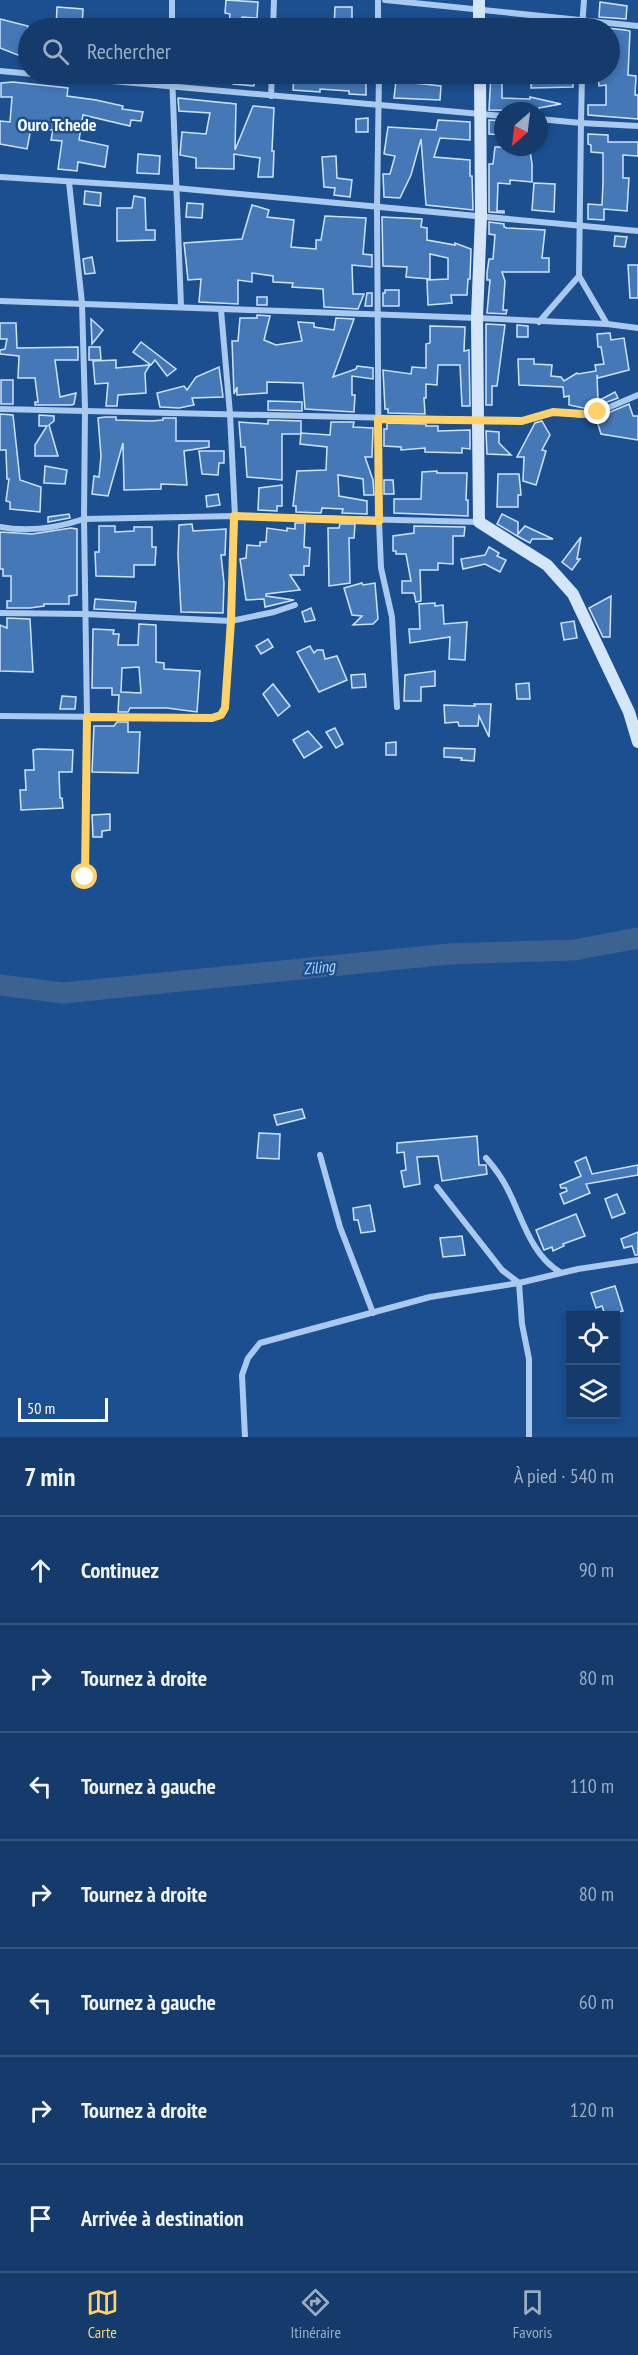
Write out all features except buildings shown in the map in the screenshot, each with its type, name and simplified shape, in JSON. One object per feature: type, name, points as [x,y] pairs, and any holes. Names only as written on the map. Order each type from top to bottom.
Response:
[{"type":"main road","points":[[480,84],[481,216],[477,318],[479,522],[547,566],[573,594],[629,712],[638,742]]},
{"type":"street","points":[[172,0],[172,18]]},
{"type":"street","points":[[273,18],[274,0]]},
{"type":"street","points":[[378,0],[378,18]]},
{"type":"street","points":[[385,0],[479,5],[564,18]]},
{"type":"street","points":[[583,18],[584,0]]},
{"type":"street","points":[[620,24],[638,26]]},
{"type":"street","points":[[0,71],[18,73]]},
{"type":"street","points":[[140,84],[494,115]]},
{"type":"street","points":[[271,96],[272,84]]},
{"type":"street","points":[[379,84],[377,208],[379,521],[381,567],[392,617],[398,707]]},
{"type":"street","points":[[582,84],[579,276],[607,324]]},
{"type":"street","points":[[172,87],[181,306]]},
{"type":"street","points":[[548,120],[638,126]]},
{"type":"street","points":[[0,177],[175,188],[638,231]]},
{"type":"street","points":[[69,182],[82,303],[86,409],[85,877]]},
{"type":"street","points":[[539,322],[579,276]]},
{"type":"street","points":[[0,301],[477,318],[607,324],[638,328]]},
{"type":"street","points":[[0,716],[212,718],[221,715],[225,708],[231,621],[234,516],[230,414],[221,310]]},
{"type":"street","points":[[0,409],[86,409],[378,419],[522,421],[553,412],[584,414],[598,412],[638,395]]},
{"type":"street","points":[[0,527],[16,530],[61,526],[84,519],[234,516],[479,522]]},
{"type":"street","points":[[0,614],[84,614],[231,621],[295,605]]},
{"type":"street","points":[[320,1155],[340,1227],[373,1313]]},
{"type":"street","points":[[486,1158],[498,1172],[509,1191],[537,1251],[549,1266],[561,1273]]},
{"type":"street","points":[[437,1187],[502,1270],[519,1283],[522,1324],[529,1359],[529,1437]]},
{"type":"street","points":[[245,1437],[242,1375],[248,1358],[260,1343],[430,1297],[519,1283],[561,1273],[638,1260]]},
{"type":"waterway","name":"Ziling","points":[[0,985],[63,993],[449,954],[574,950],[638,938]]},
{"type":"district","name":"Ouro Tchede","points":[[57,124]]},
{"type":"route","points":[[85,877],[87,717],[212,718],[221,715],[225,708],[231,621],[234,516],[379,521],[378,419],[522,421],[553,412],[584,414],[598,412]]}]
